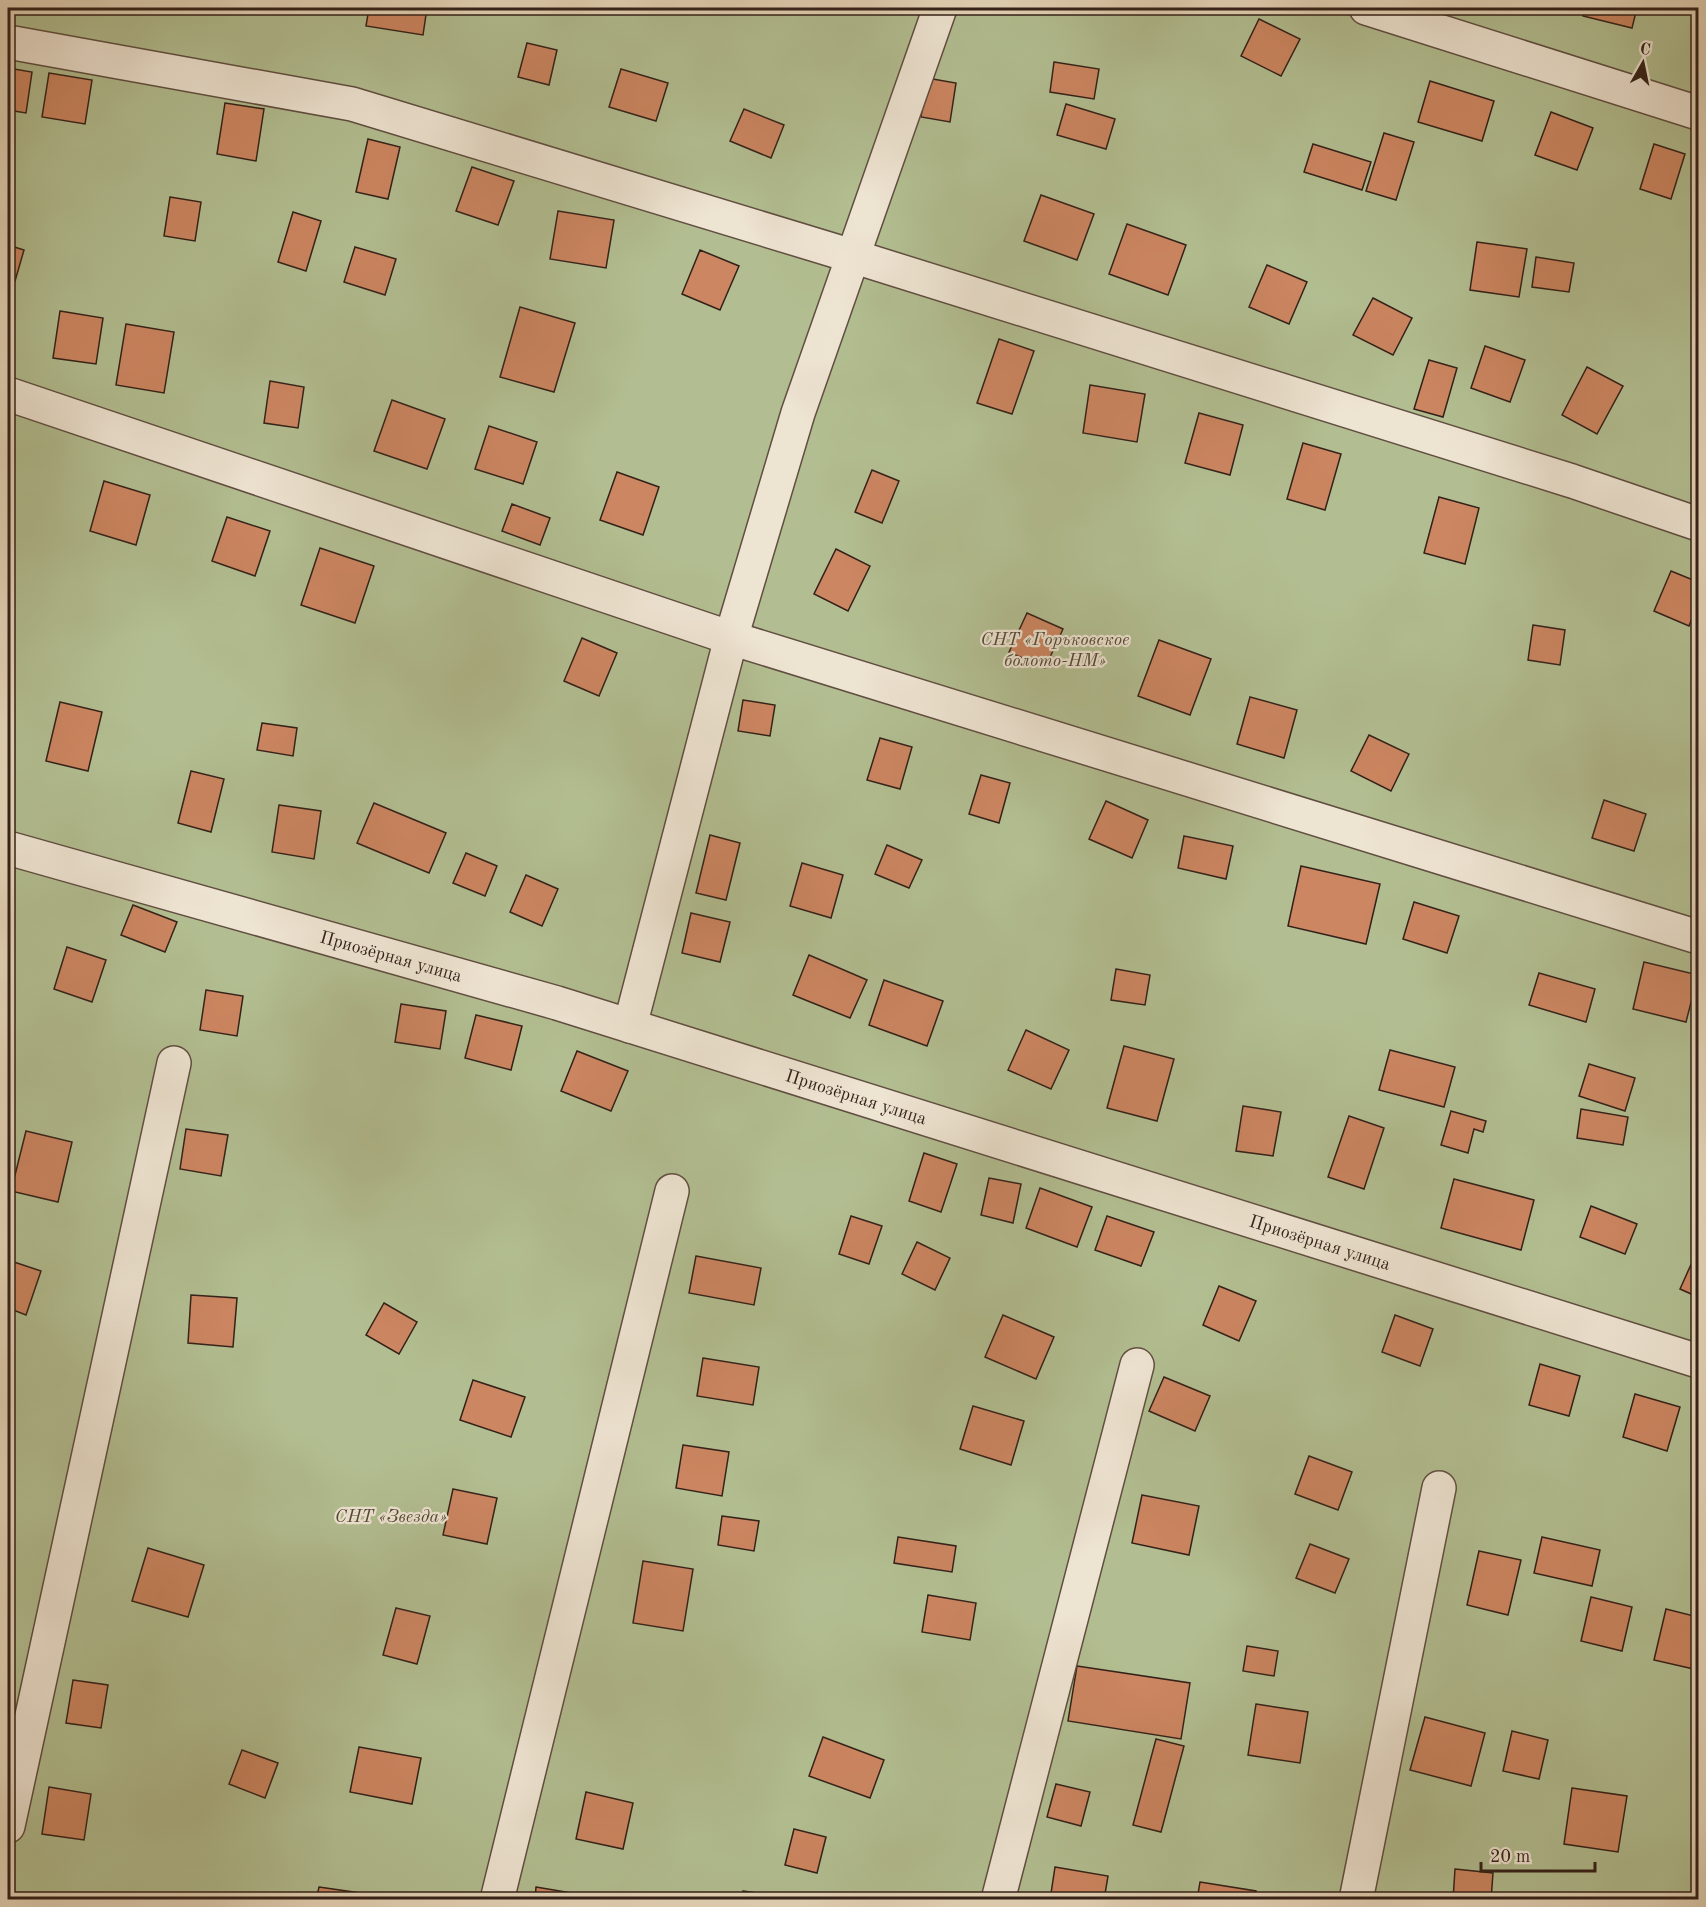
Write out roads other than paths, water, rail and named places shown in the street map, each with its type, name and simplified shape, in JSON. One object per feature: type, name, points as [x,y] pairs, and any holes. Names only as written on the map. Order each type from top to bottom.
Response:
[{"type":"street","points":[[630,1026],[732,638],[798,413],[940,8]]},
{"type":"street","points":[[1366,8],[1698,113]]},
{"type":"street","points":[[8,42],[352,104],[852,256],[1572,481],[1698,524]]},
{"type":"street","points":[[8,394],[732,638],[1698,937]]},
{"type":"street","name":"Приозёрная улица","points":[[8,848],[556,1003],[1698,1361]]},
{"type":"street","points":[[8,1826],[174,1063]]},
{"type":"street","points":[[497,1899],[672,1191]]},
{"type":"street","points":[[998,1899],[1137,1365]]},
{"type":"street","points":[[1356,1899],[1439,1488]]},
{"type":"park label","name":"СНТ «Горьковское болото-НМ»","points":[[1055,649]]},
{"type":"park label","name":"СНТ «Звезда»","points":[[391,1516]]}]
